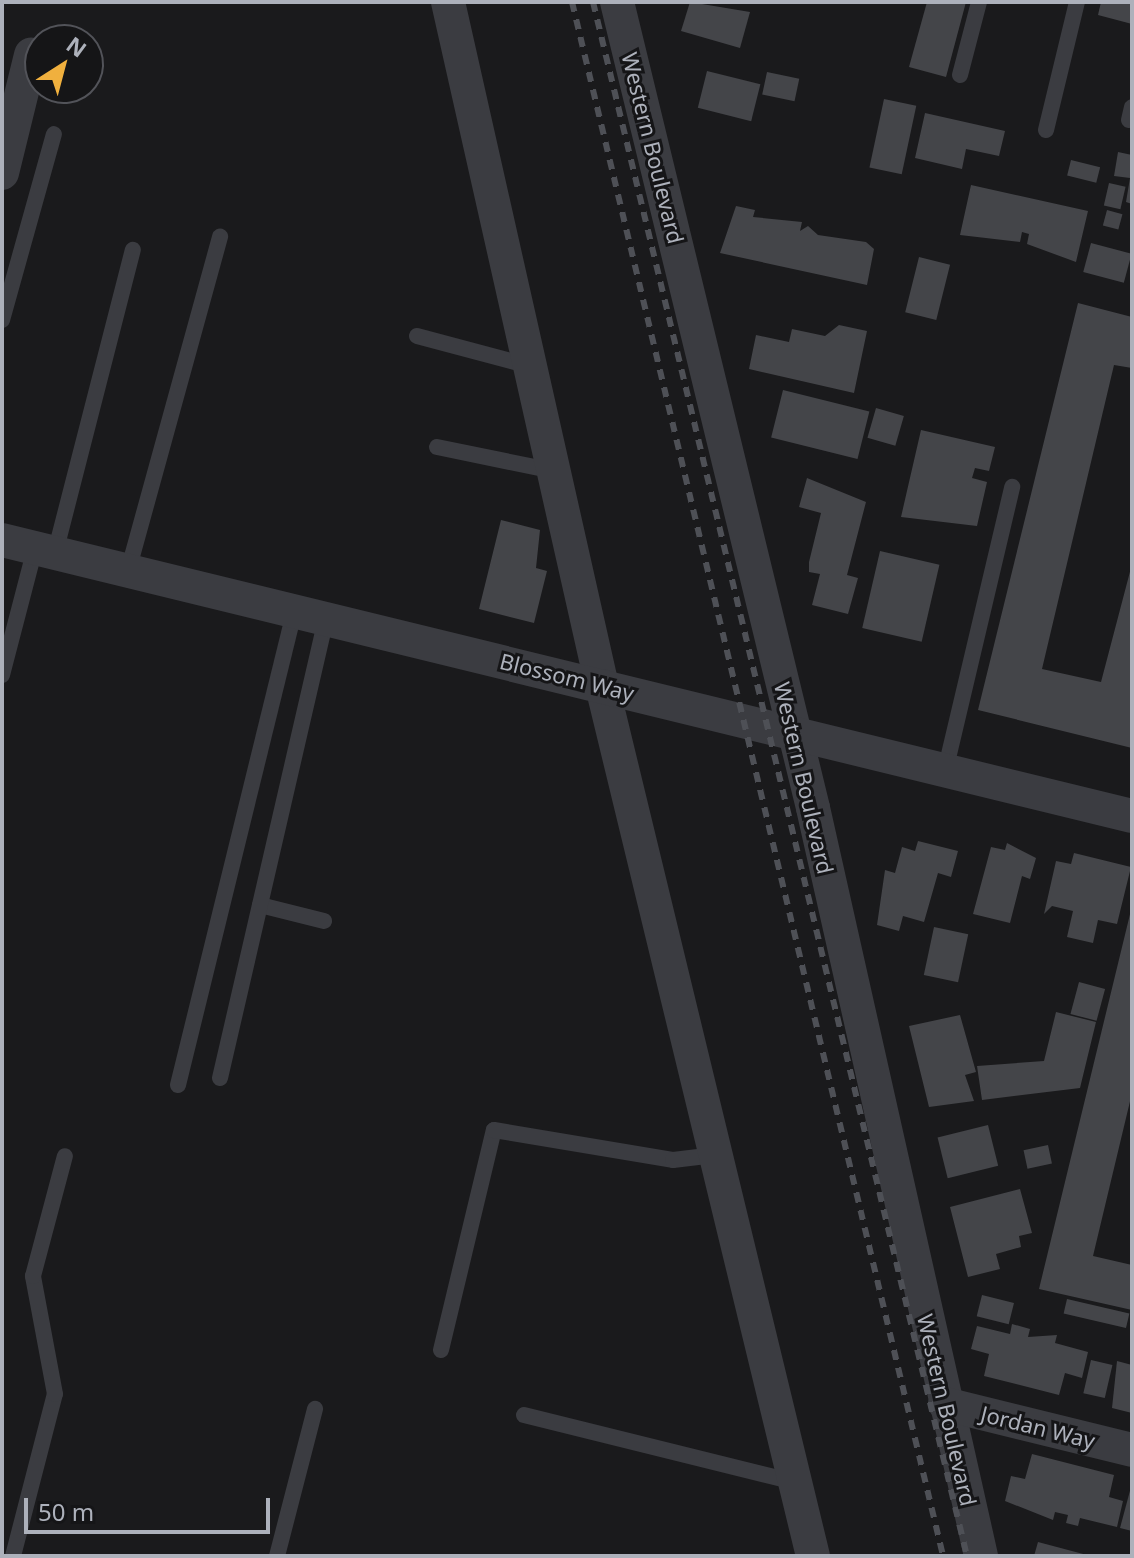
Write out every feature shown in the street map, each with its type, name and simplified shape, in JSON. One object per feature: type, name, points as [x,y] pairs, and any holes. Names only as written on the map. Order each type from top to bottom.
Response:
[{"type":"street","points":[[448,2],[602,686],[813,1556]]},
{"type":"street","name":"Western Boulevard","points":[[617,2],[795,729],[981,1556]]},
{"type":"street","points":[[2,173],[24,83]]},
{"type":"street","name":"Blossom Way","points":[[2,540],[602,686],[795,729],[1132,816]]},
{"type":"street","name":"Jordan Way","points":[[945,1404],[1132,1450]]},
{"type":"lane","points":[[960,75],[979,2]]},
{"type":"lane","points":[[1046,130],[1077,2]]},
{"type":"lane","points":[[2,320],[54,134]]},
{"type":"lane","points":[[128,571],[220,236]]},
{"type":"lane","points":[[2,675],[45,550],[133,250]]},
{"type":"lane","points":[[417,336],[530,366]]},
{"type":"lane","points":[[437,447],[554,471]]},
{"type":"lane","points":[[946,767],[1012,487]]},
{"type":"lane","points":[[220,1078],[260,905],[310,614]]},
{"type":"lane","points":[[178,1085],[310,614]]},
{"type":"lane","points":[[260,905],[324,921]]},
{"type":"lane","points":[[441,1350],[494,1130],[673,1160],[715,1155]]},
{"type":"lane","points":[[13,1556],[55,1394],[33,1276],[65,1156]]},
{"type":"lane","points":[[277,1556],[315,1409]]},
{"type":"lane","points":[[524,1415],[795,1482]]},
{"type":"building","points":[[690,2],[750,12],[740,48],[681,31]]},
{"type":"building","points":[[927,2],[966,2],[946,77],[909,67]]},
{"type":"building","points":[[1101,2],[1132,2],[1132,24],[1098,15]]},
{"type":"building","points":[[707,71],[760,84],[751,121],[698,108]]},
{"type":"building","points":[[767,72],[799,79],[794,101],[762,94]]},
{"type":"building","points":[[884,99],[916,106],[902,174],[869,167]]},
{"type":"building","points":[[925,113],[1005,131],[999,156],[966,149],[962,169],[915,158]]},
{"type":"building","points":[[1118,152],[1132,155],[1132,204],[1126,202],[1130,178],[1114,176]]},
{"type":"building","points":[[1071,160],[1100,167],[1096,183],[1067,176]]},
{"type":"building","points":[[1109,183],[1126,187],[1120,209],[1104,205]]},
{"type":"building","points":[[971,185],[1088,211],[1076,262],[1027,244],[1029,234],[1022,232],[1020,242],[960,235]]},
{"type":"building","points":[[736,206],[755,210],[753,217],[802,222],[800,231],[808,226],[818,235],[866,242],[874,249],[867,285],[720,253]]},
{"type":"building","points":[[1107,210],[1122,214],[1118,230],[1103,225]]},
{"type":"building","points":[[1091,243],[1132,254],[1124,283],[1083,272]]},
{"type":"building","points":[[919,257],[950,265],[936,320],[905,312]]},
{"type":"building","points":[[1078,303],[1132,317],[1132,368],[1114,365],[1042,669],[1101,682],[1132,564],[1132,748],[978,710]]},
{"type":"building","points":[[839,325],[867,331],[854,393],[749,369],[756,335],[789,342],[792,329],[825,336]]},
{"type":"building","points":[[783,390],[869,412],[858,459],[771,438]]},
{"type":"building","points":[[876,408],[904,416],[895,446],[867,438]]},
{"type":"building","points":[[921,430],[995,447],[989,471],[975,468],[972,478],[987,482],[977,526],[901,517]]},
{"type":"building","points":[[807,478],[866,502],[847,575],[858,578],[848,614],[812,605],[820,574],[809,572],[809,562],[821,513],[799,507]]},
{"type":"building","points":[[501,520],[540,530],[536,568],[547,571],[534,623],[479,609]]},
{"type":"building","points":[[880,551],[939,565],[922,642],[862,628]]},
{"type":"building","points":[[918,841],[958,851],[951,877],[938,873],[924,922],[903,916],[899,931],[877,925],[885,870],[895,873],[902,847],[915,851]]},
{"type":"building","points":[[1007,843],[1036,858],[1030,879],[1022,876],[1010,923],[973,914],[991,847],[1005,850]]},
{"type":"building","points":[[1074,853],[1131,867],[1117,924],[1098,920],[1093,943],[1067,937],[1073,911],[1052,906],[1044,914],[1056,861],[1071,864]]},
{"type":"building","points":[[1131,910],[1132,1093],[1093,1256],[1132,1265],[1132,1310],[1039,1289]]},
{"type":"building","points":[[934,927],[968,934],[958,982],[924,975]]},
{"type":"building","points":[[1079,982],[1105,989],[1097,1021],[1070,1014]]},
{"type":"building","points":[[1056,1012],[1096,1022],[1080,1088],[982,1100],[977,1066],[1044,1061]]},
{"type":"building","points":[[960,1015],[976,1072],[965,1075],[974,1101],[929,1107],[909,1026]]},
{"type":"building","points":[[988,1125],[998,1166],[948,1178],[938,1138]]},
{"type":"building","points":[[1048,1145],[1052,1164],[1027,1169],[1024,1150]]},
{"type":"building","points":[[1020,1189],[1032,1233],[1019,1236],[1021,1247],[996,1254],[1000,1269],[968,1277],[950,1207]]},
{"type":"building","points":[[982,1295],[1014,1303],[1009,1324],[977,1316]]},
{"type":"building","points":[[1067,1299],[1129,1313],[1126,1328],[1064,1314]]},
{"type":"building","points":[[1012,1324],[1030,1329],[1028,1337],[1057,1335],[1055,1343],[1088,1352],[1082,1378],[1065,1373],[1059,1395],[984,1376],[989,1354],[971,1349],[977,1326],[1010,1334]]},
{"type":"building","points":[[1091,1360],[1112,1365],[1105,1398],[1083,1393]]},
{"type":"building","points":[[1117,1361],[1132,1365],[1132,1413],[1112,1408]]},
{"type":"building","points":[[1032,1454],[1114,1475],[1109,1497],[1123,1501],[1117,1527],[1080,1518],[1078,1526],[1066,1523],[1068,1515],[1055,1512],[1053,1520],[1005,1501],[1011,1476],[1025,1479]]},
{"type":"building","points":[[1132,1487],[1132,1531],[1120,1528]]},
{"type":"building","points":[[1038,1542],[1087,1555],[1087,1556],[1034,1556]]},
{"type":"railway","points":[[572,2],[943,1556]]},
{"type":"railway","points":[[593,2],[967,1556]]}]
